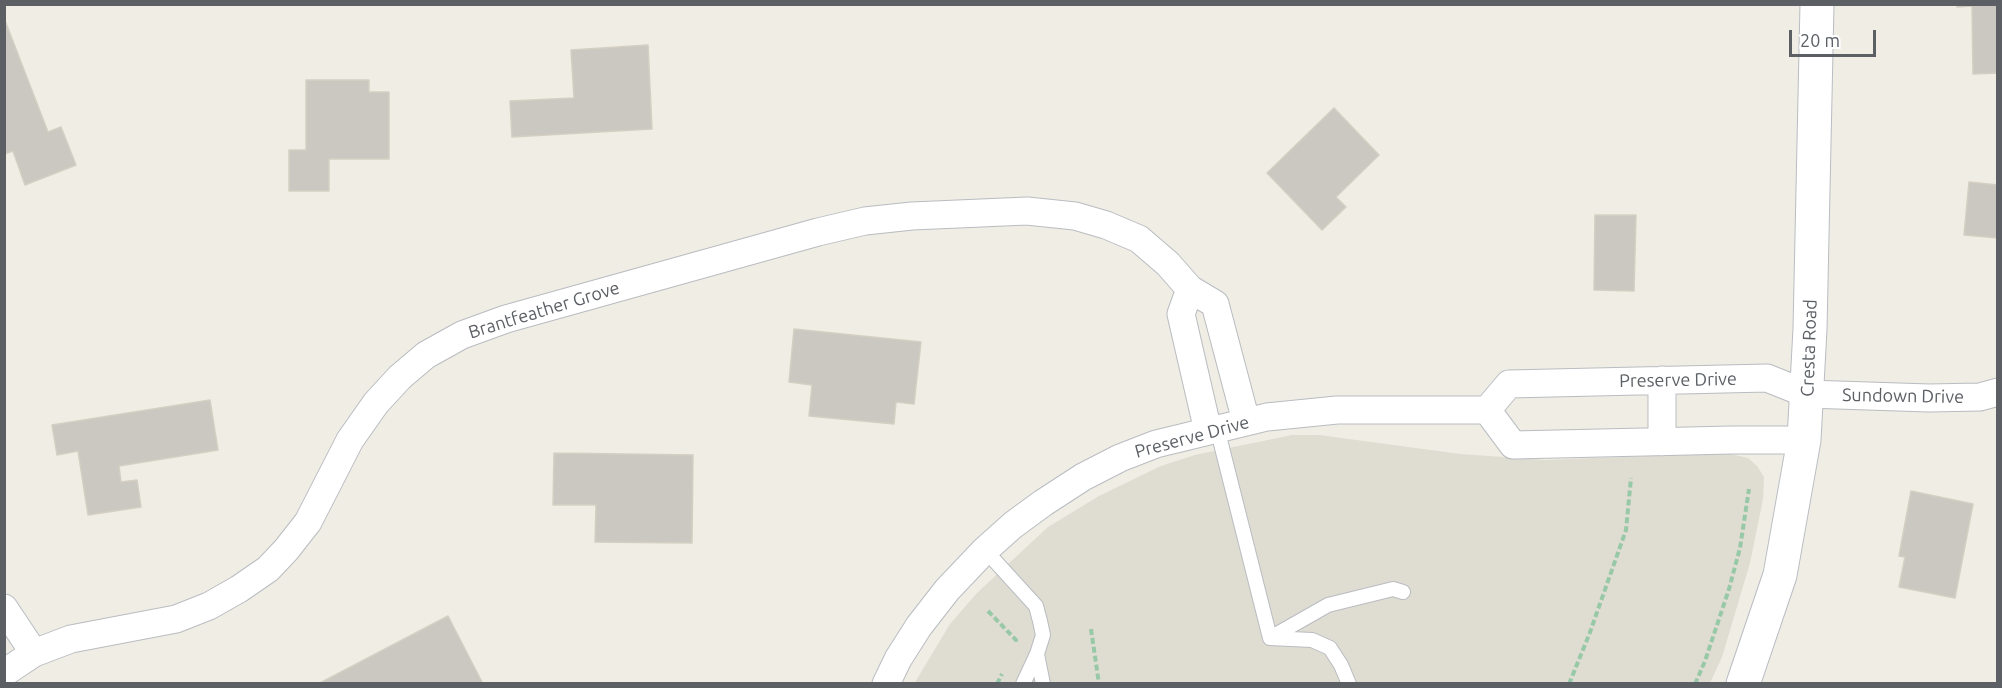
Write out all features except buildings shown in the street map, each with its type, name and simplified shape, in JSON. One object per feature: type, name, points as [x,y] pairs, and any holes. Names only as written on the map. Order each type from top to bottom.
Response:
[{"type":"main road","name":"Cresta Road","points":[[1743,684],[1780,575],[1804,440],[1808,394],[1817,4]]},
{"type":"street","name":"Brantfeather Grove","points":[[4,673],[34,653],[71,639],[176,619],[208,606],[239,589],[268,569],[308,522],[350,440],[376,403],[400,377],[426,355],[462,335],[506,319],[818,232],[888,219],[1027,211],[1075,216],[1106,225],[1139,239],[1168,264],[1190,289],[1215,304],[1246,422]]},
{"type":"street","points":[[1190,289],[1181,314],[1213,429]]},
{"type":"street","name":"Preserve Drive","points":[[886,684],[898,659],[919,626],[947,590],[985,550],[1013,525],[1083,477],[1120,458],[1156,444],[1267,417],[1337,410],[1487,410],[1509,384],[1767,378],[1808,394]]},
{"type":"street","points":[[1662,380],[1662,442]]},
{"type":"street","name":"Sundown Drive","points":[[1808,394],[1929,398],[1980,397],[1998,392]]},
{"type":"street","points":[[1487,410],[1513,445],[1804,440]]},
{"type":"street","points":[[4,608],[34,653]]},
{"type":"lane","points":[[1213,429],[1270,638]]},
{"type":"lane","points":[[985,550],[1036,606],[1043,635],[1038,654],[1023,684]]},
{"type":"lane","points":[[1270,638],[1328,605],[1393,589],[1403,592]]},
{"type":"lane","points":[[1270,638],[1312,640],[1330,648],[1349,684]]},
{"type":"lane","points":[[1038,654],[1043,684]]},
{"type":"path","points":[[1569,684],[1626,530],[1631,478]]},
{"type":"path","points":[[1695,684],[1729,589],[1740,548],[1749,489]]},
{"type":"path","points":[[988,611],[1016,640],[1015,646]]},
{"type":"path","points":[[1091,629],[1099,684]]},
{"type":"path","points":[[996,684],[1005,668]]},
{"type":"shaded area","points":[[1292,435],[1319,435],[1460,454],[1545,460],[1726,453],[1748,458],[1764,477],[1763,499],[1750,563],[1722,657],[1710,683],[914,684],[950,624],[977,593],[1048,527],[1099,496],[1161,466],[1195,455]]}]
